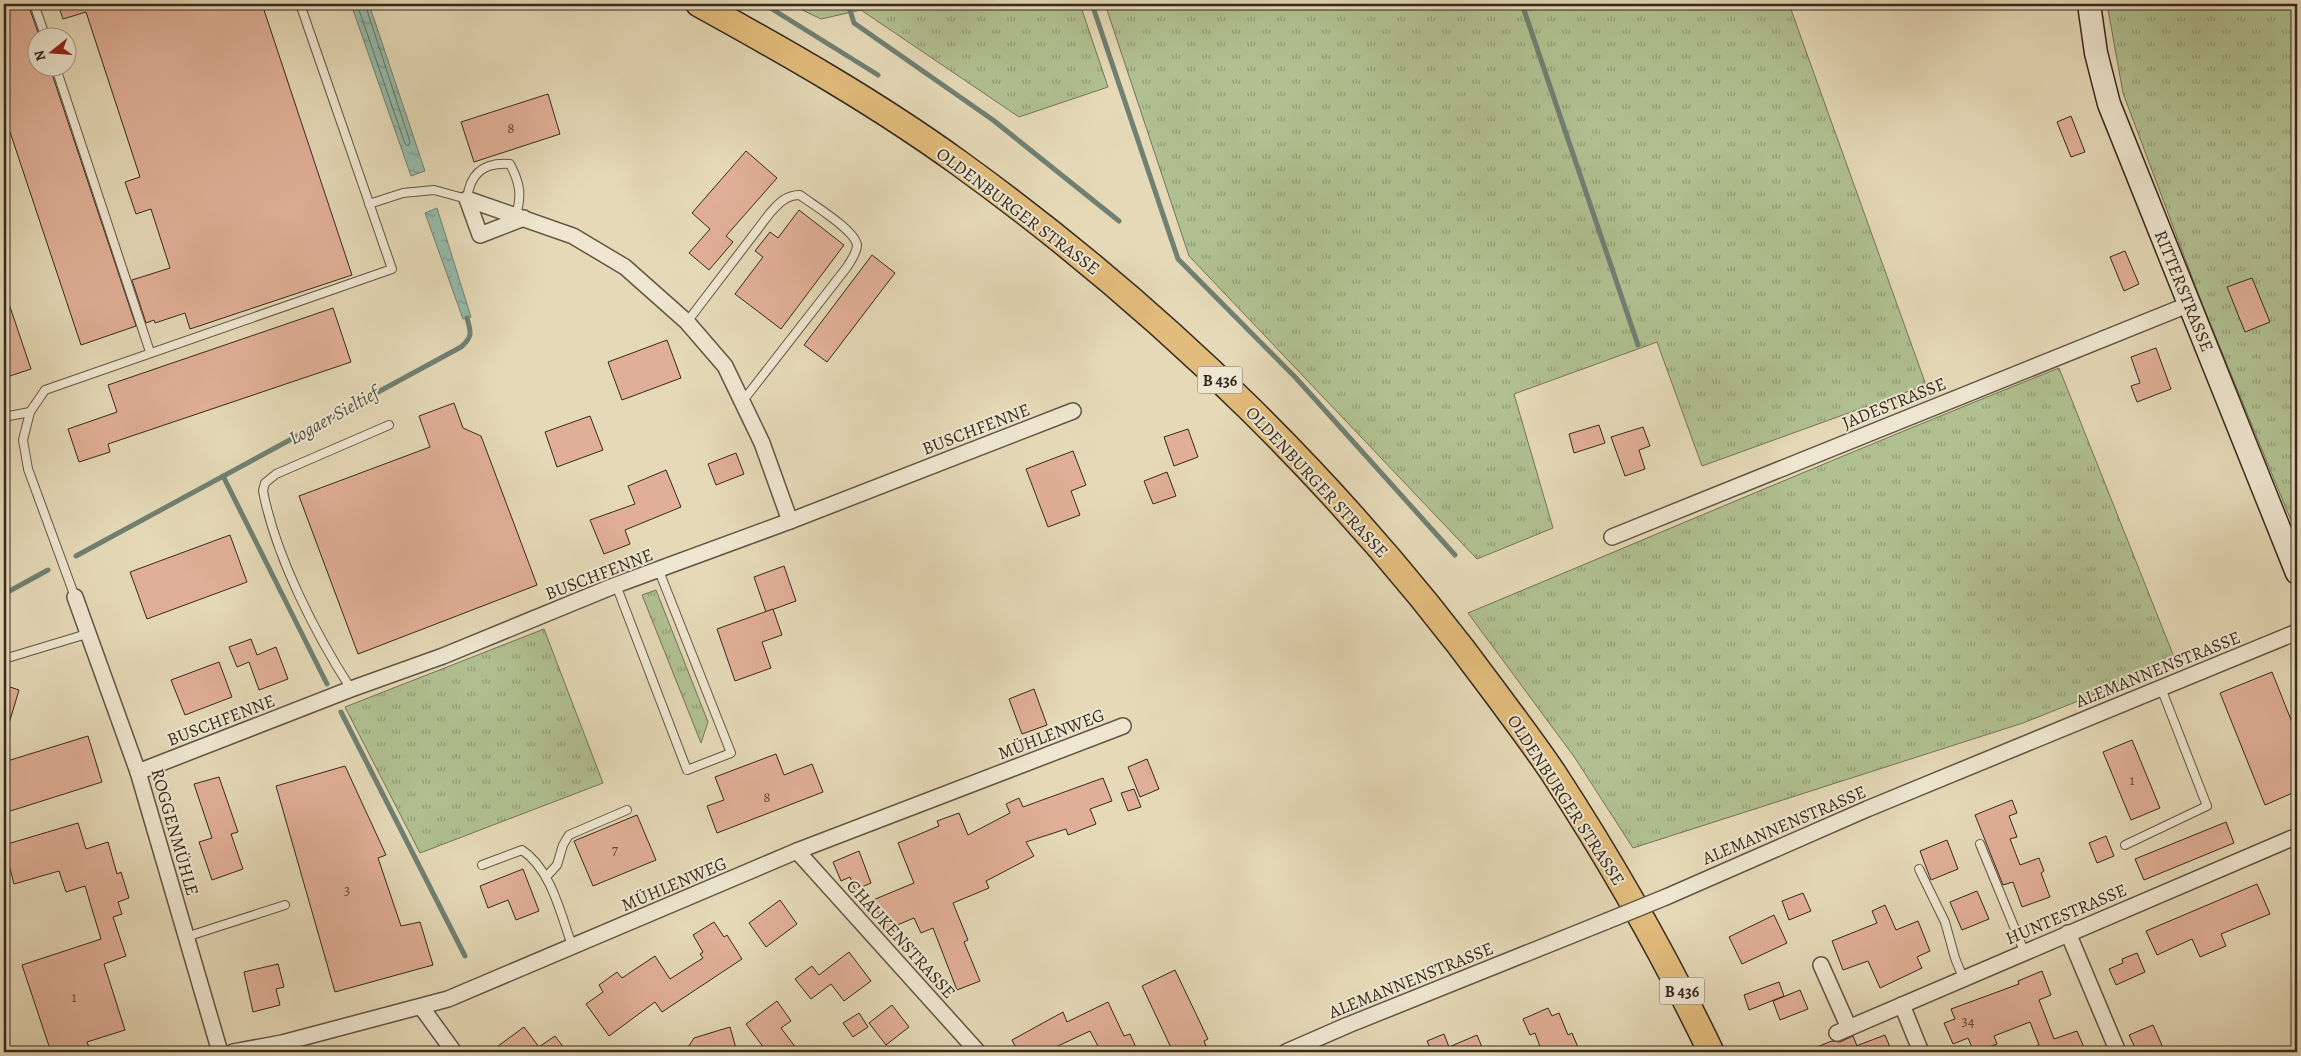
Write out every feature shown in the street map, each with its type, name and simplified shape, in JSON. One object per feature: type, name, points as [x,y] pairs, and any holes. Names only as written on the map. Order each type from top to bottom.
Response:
[{"type":"main road","name":"OLDENBURGER STRASSE","points":[[699,4],[829,77],[958,162],[1080,255],[1202,362],[1288,447],[1367,532],[1459,643],[1552,772],[1621,883],[1681,990],[1711,1052]]},
{"type":"street","name":"RITTERSTRASSE","points":[[2089,4],[2099,71],[2109,104],[2297,573]]},
{"type":"street","points":[[467,199],[480,235],[520,217]]},
{"type":"street","points":[[467,199],[573,236],[625,267],[687,322],[725,366],[762,443],[790,522]]},
{"type":"street","name":"JADESTRASSE","points":[[1612,537],[2190,304]]},
{"type":"street","name":"BUSCHFENNE","points":[[138,772],[351,689],[443,656],[616,585],[790,522],[1073,411]]},
{"type":"street","name":"ROGGENMÜHLE","points":[[75,597],[90,633],[138,772],[220,1052]]},
{"type":"street","name":"ALEMANNENSTRASSE","points":[[1286,1052],[1348,1024],[1666,897],[1867,809],[2297,632]]},
{"type":"street","name":"MÜHLENWEG","points":[[233,1052],[282,1043],[422,1008],[573,948],[797,851],[1123,726]]},
{"type":"street","name":"HUNTESTRASSE","points":[[1821,965],[1843,1031],[2297,836]]},
{"type":"street","name":"CHAUKENSTRASSE","points":[[797,851],[978,1052]]},
{"type":"street","points":[[2068,933],[2118,1052]]},
{"type":"street","points":[[1902,1005],[1922,1052]]},
{"type":"street","points":[[422,1008],[454,1052]]},
{"type":"lane","points":[[34,4],[42,28]]},
{"type":"lane","points":[[75,597],[28,469],[23,440],[30,412],[45,390],[392,269],[300,4]]},
{"type":"lane","points":[[59,78],[150,352]]},
{"type":"lane","points":[[369,204],[403,193],[434,190],[467,199],[469,184],[478,172],[496,163],[510,164],[517,178],[521,197],[520,217]]},
{"type":"lane","points":[[687,322],[770,213],[780,202],[792,195],[800,195],[852,233],[857,245],[855,254],[848,267],[742,402]]},
{"type":"lane","points":[[4,417],[30,412]]},
{"type":"lane","points":[[351,689],[310,615],[281,550],[263,491],[265,483],[276,474],[389,425]]},
{"type":"lane","points":[[616,585],[687,770],[731,753],[659,571]]},
{"type":"lane","points":[[4,659],[90,633]]},
{"type":"lane","points":[[2125,845],[2207,806],[2161,688]]},
{"type":"lane","points":[[546,877],[557,865],[563,845],[569,835],[627,810]]},
{"type":"lane","points":[[1980,844],[2024,952]]},
{"type":"lane","points":[[482,865],[522,850],[546,877],[573,948]]},
{"type":"lane","points":[[1919,869],[1945,922],[1955,958],[1964,978]]},
{"type":"lane","points":[[186,937],[285,906]]},
{"type":"green space","points":[[790,4],[1080,4],[1108,87],[1019,117],[861,10],[821,19]]},
{"type":"green space","points":[[1105,4],[1789,4],[1926,385],[1702,466],[1657,342],[1514,394],[1553,528],[1477,559],[1189,256]]},
{"type":"green space","points":[[2107,4],[2297,4],[2297,535],[2201,301],[2123,93]]},
{"type":"green space","points":[[2059,368],[2176,662],[2023,723],[1633,848],[1575,758],[1468,613]]},
{"type":"green space","points":[[656,590],[708,722],[701,743],[642,595]]},
{"type":"green space","points":[[544,629],[603,783],[420,853],[345,707]]},
{"type":"water","points":[[351,4],[369,4],[425,171],[411,176]]},
{"type":"water","points":[[437,208],[471,317],[463,319],[425,213]]},
{"type":"building","points":[[4,4],[28,4],[36,28],[28,28],[28,78],[53,78],[136,326],[81,345],[4,114]]},
{"type":"building","points":[[58,4],[262,4],[352,275],[190,329],[185,313],[155,323],[154,320],[146,323],[132,280],[170,268],[151,209],[136,214],[125,182],[140,177],[86,12],[63,19]]},
{"type":"building","points":[[548,94],[560,134],[474,162],[461,122]]},
{"type":"building","points":[[2071,116],[2085,152],[2071,157],[2057,122]]},
{"type":"building","points":[[746,151],[777,178],[726,236],[733,242],[709,270],[689,253],[710,229],[692,213]]},
{"type":"building","points":[[799,210],[844,245],[781,329],[735,294],[763,257],[755,251],[770,232],[778,238]]},
{"type":"building","points":[[2125,251],[2139,284],[2124,291],[2110,257]]},
{"type":"building","points":[[872,255],[895,273],[827,362],[804,345]]},
{"type":"building","points":[[2252,278],[2270,322],[2245,332],[2227,287]]},
{"type":"building","points":[[4,295],[6,295],[31,369],[4,378]]},
{"type":"building","points":[[333,308],[351,362],[108,444],[110,452],[79,462],[68,429],[117,412],[108,385]]},
{"type":"building","points":[[667,340],[681,378],[622,400],[608,362]]},
{"type":"building","points":[[2156,348],[2171,389],[2137,402],[2131,386],[2140,383],[2131,357]]},
{"type":"building","points":[[454,403],[463,428],[481,436],[537,585],[358,654],[299,496],[430,447],[419,416]]},
{"type":"building","points":[[590,416],[603,450],[557,467],[545,432]]},
{"type":"building","points":[[1599,425],[1605,443],[1574,453],[1569,434]]},
{"type":"building","points":[[1643,427],[1650,446],[1639,450],[1645,469],[1625,476],[1611,437]]},
{"type":"building","points":[[1188,429],[1198,457],[1174,466],[1164,437]]},
{"type":"building","points":[[1073,451],[1086,485],[1071,491],[1080,515],[1048,527],[1026,469]]},
{"type":"building","points":[[736,453],[744,474],[716,485],[708,464]]},
{"type":"building","points":[[666,470],[681,507],[625,530],[630,544],[604,554],[590,520],[635,504],[628,486]]},
{"type":"building","points":[[1167,472],[1176,496],[1153,504],[1144,481]]},
{"type":"building","points":[[230,535],[247,582],[147,619],[130,572]]},
{"type":"building","points":[[784,566],[796,601],[766,612],[754,577]]},
{"type":"building","points":[[773,609],[782,635],[762,642],[771,668],[735,681],[717,629]]},
{"type":"building","points":[[251,639],[257,655],[276,647],[288,679],[259,690],[249,662],[237,667],[229,647]]},
{"type":"building","points":[[219,662],[232,697],[185,715],[171,680]]},
{"type":"building","points":[[2272,672],[2297,735],[2297,791],[2265,805],[2220,693]]},
{"type":"building","points":[[4,685],[19,690],[7,730],[4,729]]},
{"type":"building","points":[[1034,689],[1047,725],[1022,734],[1009,699]]},
{"type":"building","points":[[88,736],[102,782],[4,813],[4,762]]},
{"type":"building","points":[[2132,740],[2160,808],[2131,820],[2103,752]]},
{"type":"building","points":[[776,754],[784,775],[812,764],[823,792],[717,833],[707,806],[724,800],[715,777]]},
{"type":"building","points":[[1147,759],[1159,789],[1140,797],[1128,767]]},
{"type":"building","points":[[345,766],[386,855],[378,858],[401,926],[420,922],[433,965],[335,992],[276,786]]},
{"type":"building","points":[[219,777],[238,832],[231,834],[243,869],[212,880],[199,842],[212,838],[194,784]]},
{"type":"building","points":[[1103,778],[1112,801],[1090,809],[1096,824],[1068,835],[1066,829],[1026,842],[1034,856],[986,881],[989,888],[953,903],[968,940],[964,942],[980,981],[957,990],[933,928],[921,933],[914,918],[885,930],[873,900],[914,883],[898,843],[939,826],[937,821],[959,813],[968,835],[1010,813],[1006,804],[1019,798],[1023,807]]},
{"type":"building","points":[[1134,789],[1141,807],[1128,811],[1121,793]]},
{"type":"building","points":[[2012,800],[2017,813],[2009,816],[2017,837],[2010,839],[2020,865],[2039,858],[2044,871],[2041,873],[2050,897],[2022,907],[2013,882],[2003,885],[1975,815]]},
{"type":"building","points":[[637,815],[656,860],[593,886],[574,841]]},
{"type":"building","points":[[2226,822],[2234,843],[2144,880],[2135,859]]},
{"type":"building","points":[[78,823],[86,849],[108,842],[117,874],[121,872],[129,898],[118,902],[122,914],[113,917],[126,956],[104,964],[125,1030],[87,1042],[91,1052],[51,1052],[22,965],[101,939],[85,886],[66,892],[59,871],[14,884],[4,845]]},
{"type":"building","points":[[2106,836],[2114,856],[2097,863],[2089,843]]},
{"type":"building","points":[[1947,840],[1958,869],[1931,880],[1920,851]]},
{"type":"building","points":[[859,851],[871,883],[855,890],[850,877],[841,881],[833,862]]},
{"type":"building","points":[[523,869],[539,911],[516,920],[508,900],[488,908],[480,886]]},
{"type":"building","points":[[2257,884],[2270,914],[2221,934],[2226,946],[2200,957],[2192,939],[2157,955],[2146,931]]},
{"type":"building","points":[[1977,891],[1989,919],[1962,930],[1950,902]]},
{"type":"building","points":[[1803,893],[1811,911],[1789,920],[1782,901]]},
{"type":"building","points":[[780,900],[797,924],[766,947],[749,923]]},
{"type":"building","points":[[1885,905],[1896,930],[1918,921],[1930,951],[1917,957],[1922,968],[1880,988],[1868,961],[1843,970],[1832,941],[1877,923],[1872,911]]},
{"type":"building","points":[[1774,915],[1787,943],[1742,964],[1729,937]]},
{"type":"building","points":[[714,922],[724,937],[727,935],[742,959],[662,1012],[655,1002],[609,1036],[586,1004],[603,992],[599,985],[617,972],[622,978],[655,956],[670,979],[703,958],[700,954],[703,952],[693,935]]},
{"type":"building","points":[[849,952],[871,981],[844,1001],[831,984],[811,999],[795,979],[812,966],[819,975]]},
{"type":"building","points":[[2137,953],[2145,972],[2116,985],[2109,969],[2123,963],[2122,959]]},
{"type":"building","points":[[278,964],[284,987],[276,989],[280,1005],[253,1012],[244,972]]},
{"type":"building","points":[[1175,970],[1208,1039],[1204,1041],[1206,1046],[1193,1052],[1173,1052],[1142,986]]},
{"type":"building","points":[[2042,971],[2051,995],[2039,1000],[2054,1039],[2077,1031],[2086,1052],[2024,1052],[2039,1045],[2030,1022],[1994,1036],[1997,1044],[1976,1052],[1974,1052],[1968,1038],[1953,1044],[1944,1023],[1955,1019],[1951,1009],[2019,984],[2018,981]]},
{"type":"building","points":[[1779,982],[1784,996],[1749,1010],[1744,995]]},
{"type":"building","points":[[1800,990],[1808,1009],[1780,1020],[1773,1001]]},
{"type":"building","points":[[777,1001],[791,1021],[781,1028],[799,1052],[767,1052],[746,1024]]},
{"type":"building","points":[[1108,1002],[1124,1036],[1130,1034],[1138,1052],[1105,1052],[1102,1047],[1099,1048],[1090,1031],[1045,1052],[1018,1052],[1012,1040],[1063,1012],[1067,1022]]},
{"type":"building","points":[[892,1005],[909,1027],[886,1045],[869,1023]]},
{"type":"building","points":[[1548,1008],[1552,1016],[1559,1013],[1568,1035],[1572,1033],[1580,1052],[1542,1052],[1535,1033],[1530,1035],[1523,1019]]},
{"type":"building","points":[[859,1013],[868,1027],[853,1037],[843,1023]]},
{"type":"building","points":[[2153,1025],[2165,1052],[2137,1052],[2129,1035]]},
{"type":"building","points":[[524,1027],[539,1047],[555,1036],[567,1052],[490,1052]]},
{"type":"building","points":[[730,1027],[737,1052],[685,1052],[694,1038]]},
{"type":"building","points":[[1444,1034],[1449,1047],[1477,1035],[1484,1052],[1432,1052],[1427,1041]]},
{"type":"building","points":[[1885,1035],[1892,1052],[1843,1052],[1843,1051]]},
{"type":"building","points":[[1853,1036],[1857,1046],[1841,1052],[1804,1052],[1832,1041],[1840,1042]]},
{"type":"waterway","points":[[764,4],[878,75]]},
{"type":"waterway","points":[[848,4],[854,23],[993,120],[1119,221]]},
{"type":"waterway","points":[[1092,4],[1178,259],[1296,378],[1455,555]]},
{"type":"waterway","points":[[1522,4],[1638,345]]},
{"type":"waterway","name":"Logaer Sieltief","points":[[76,556],[461,347],[468,340],[470,334],[467,318]]},
{"type":"waterway","points":[[223,476],[327,684]]},
{"type":"waterway","name":"Logaer Sieltief","points":[[4,594],[48,570]]},
{"type":"waterway","points":[[341,712],[465,956]]}]
